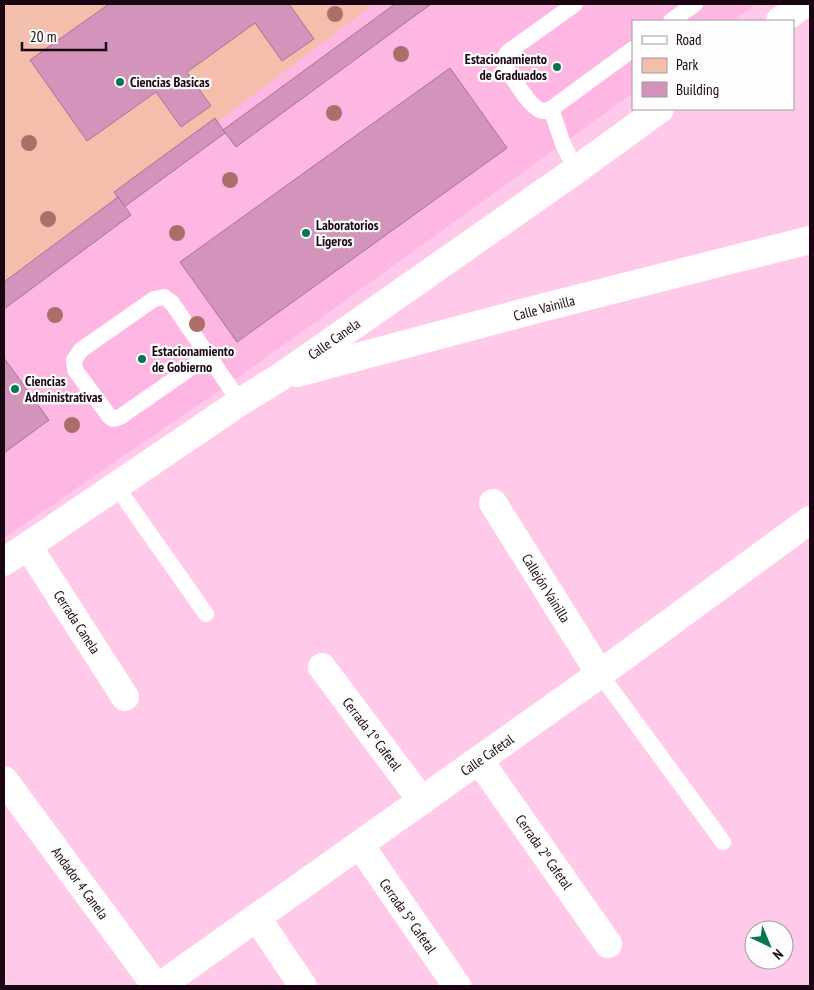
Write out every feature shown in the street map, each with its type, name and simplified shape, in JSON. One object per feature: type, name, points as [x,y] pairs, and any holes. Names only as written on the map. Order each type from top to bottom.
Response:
[{"type":"street","points":[[781,20],[804,4]]},
{"type":"street","name":"Calle Canela","points":[[4,562],[240,402],[279,378],[659,110]]},
{"type":"street","name":"Calle Vainilla","points":[[279,378],[550,306],[810,240]]},
{"type":"street","name":"Callejón Vainilla","points":[[493,502],[600,674]]},
{"type":"street","name":"Calle Cafetal","points":[[160,986],[600,674],[810,520]]},
{"type":"street","name":"Cerrada Canela","points":[[28,546],[125,697]]},
{"type":"street","name":"Cerrada 1º Cafetal","points":[[322,667],[422,800]]},
{"type":"street","name":"Cerrada 2º Cafetal","points":[[480,760],[608,944]]},
{"type":"street","name":"Andador 4 Canela","points":[[4,780],[156,986]]},
{"type":"street","name":"Cerrada 5º Cafetal","points":[[360,846],[457,986]]},
{"type":"street","points":[[257,918],[303,986]]},
{"type":"lane","points":[[575,4],[508,52],[504,60],[505,66],[530,103],[538,110],[546,112],[551,109],[632,51]]},
{"type":"lane","points":[[672,20],[695,4]]},
{"type":"lane","points":[[551,109],[563,144],[576,170]]},
{"type":"lane","points":[[208,356],[120,417],[114,419],[110,417],[75,370],[74,360],[81,350],[154,299],[164,297],[172,303],[240,402]]},
{"type":"lane","points":[[116,486],[206,614]]},
{"type":"lane","points":[[600,674],[723,842]]},
{"type":"shaded area","points":[[4,4],[756,4],[733,20],[632,20],[632,94],[246,372],[4,538]]},
{"type":"green space","points":[[4,4],[109,4],[30,60],[156,92],[181,127],[187,72],[255,23],[282,61],[314,39],[289,4],[374,4],[4,282]]},
{"type":"building","name":"Ciencias Basicas","points":[[109,4],[289,4],[314,39],[282,61],[255,23],[187,72],[211,106],[181,127],[156,92],[87,141],[30,60]]},
{"type":"building","points":[[395,4],[431,4],[236,147],[223,130]]},
{"type":"building","name":"Laboratorios Ligeros","points":[[450,68],[507,148],[237,342],[180,262]]},
{"type":"building","points":[[215,118],[225,133],[124,207],[114,192]]},
{"type":"building","points":[[118,197],[131,215],[4,309],[4,282]]},
{"type":"building","name":"Ciencias Administrativas","points":[[4,358],[49,420],[4,453]]},
{"type":"place","name":"Estacionamiento de Graduados","points":[[557,67]]},
{"type":"place","name":"Ciencias Basicas","points":[[120,82]]},
{"type":"place","name":"Laboratorios Ligeros","points":[[306,233]]},
{"type":"place","name":"Estacionamiento de Gobierno","points":[[142,359]]},
{"type":"place","name":"Ciencias Administrativas","points":[[15,389]]}]
